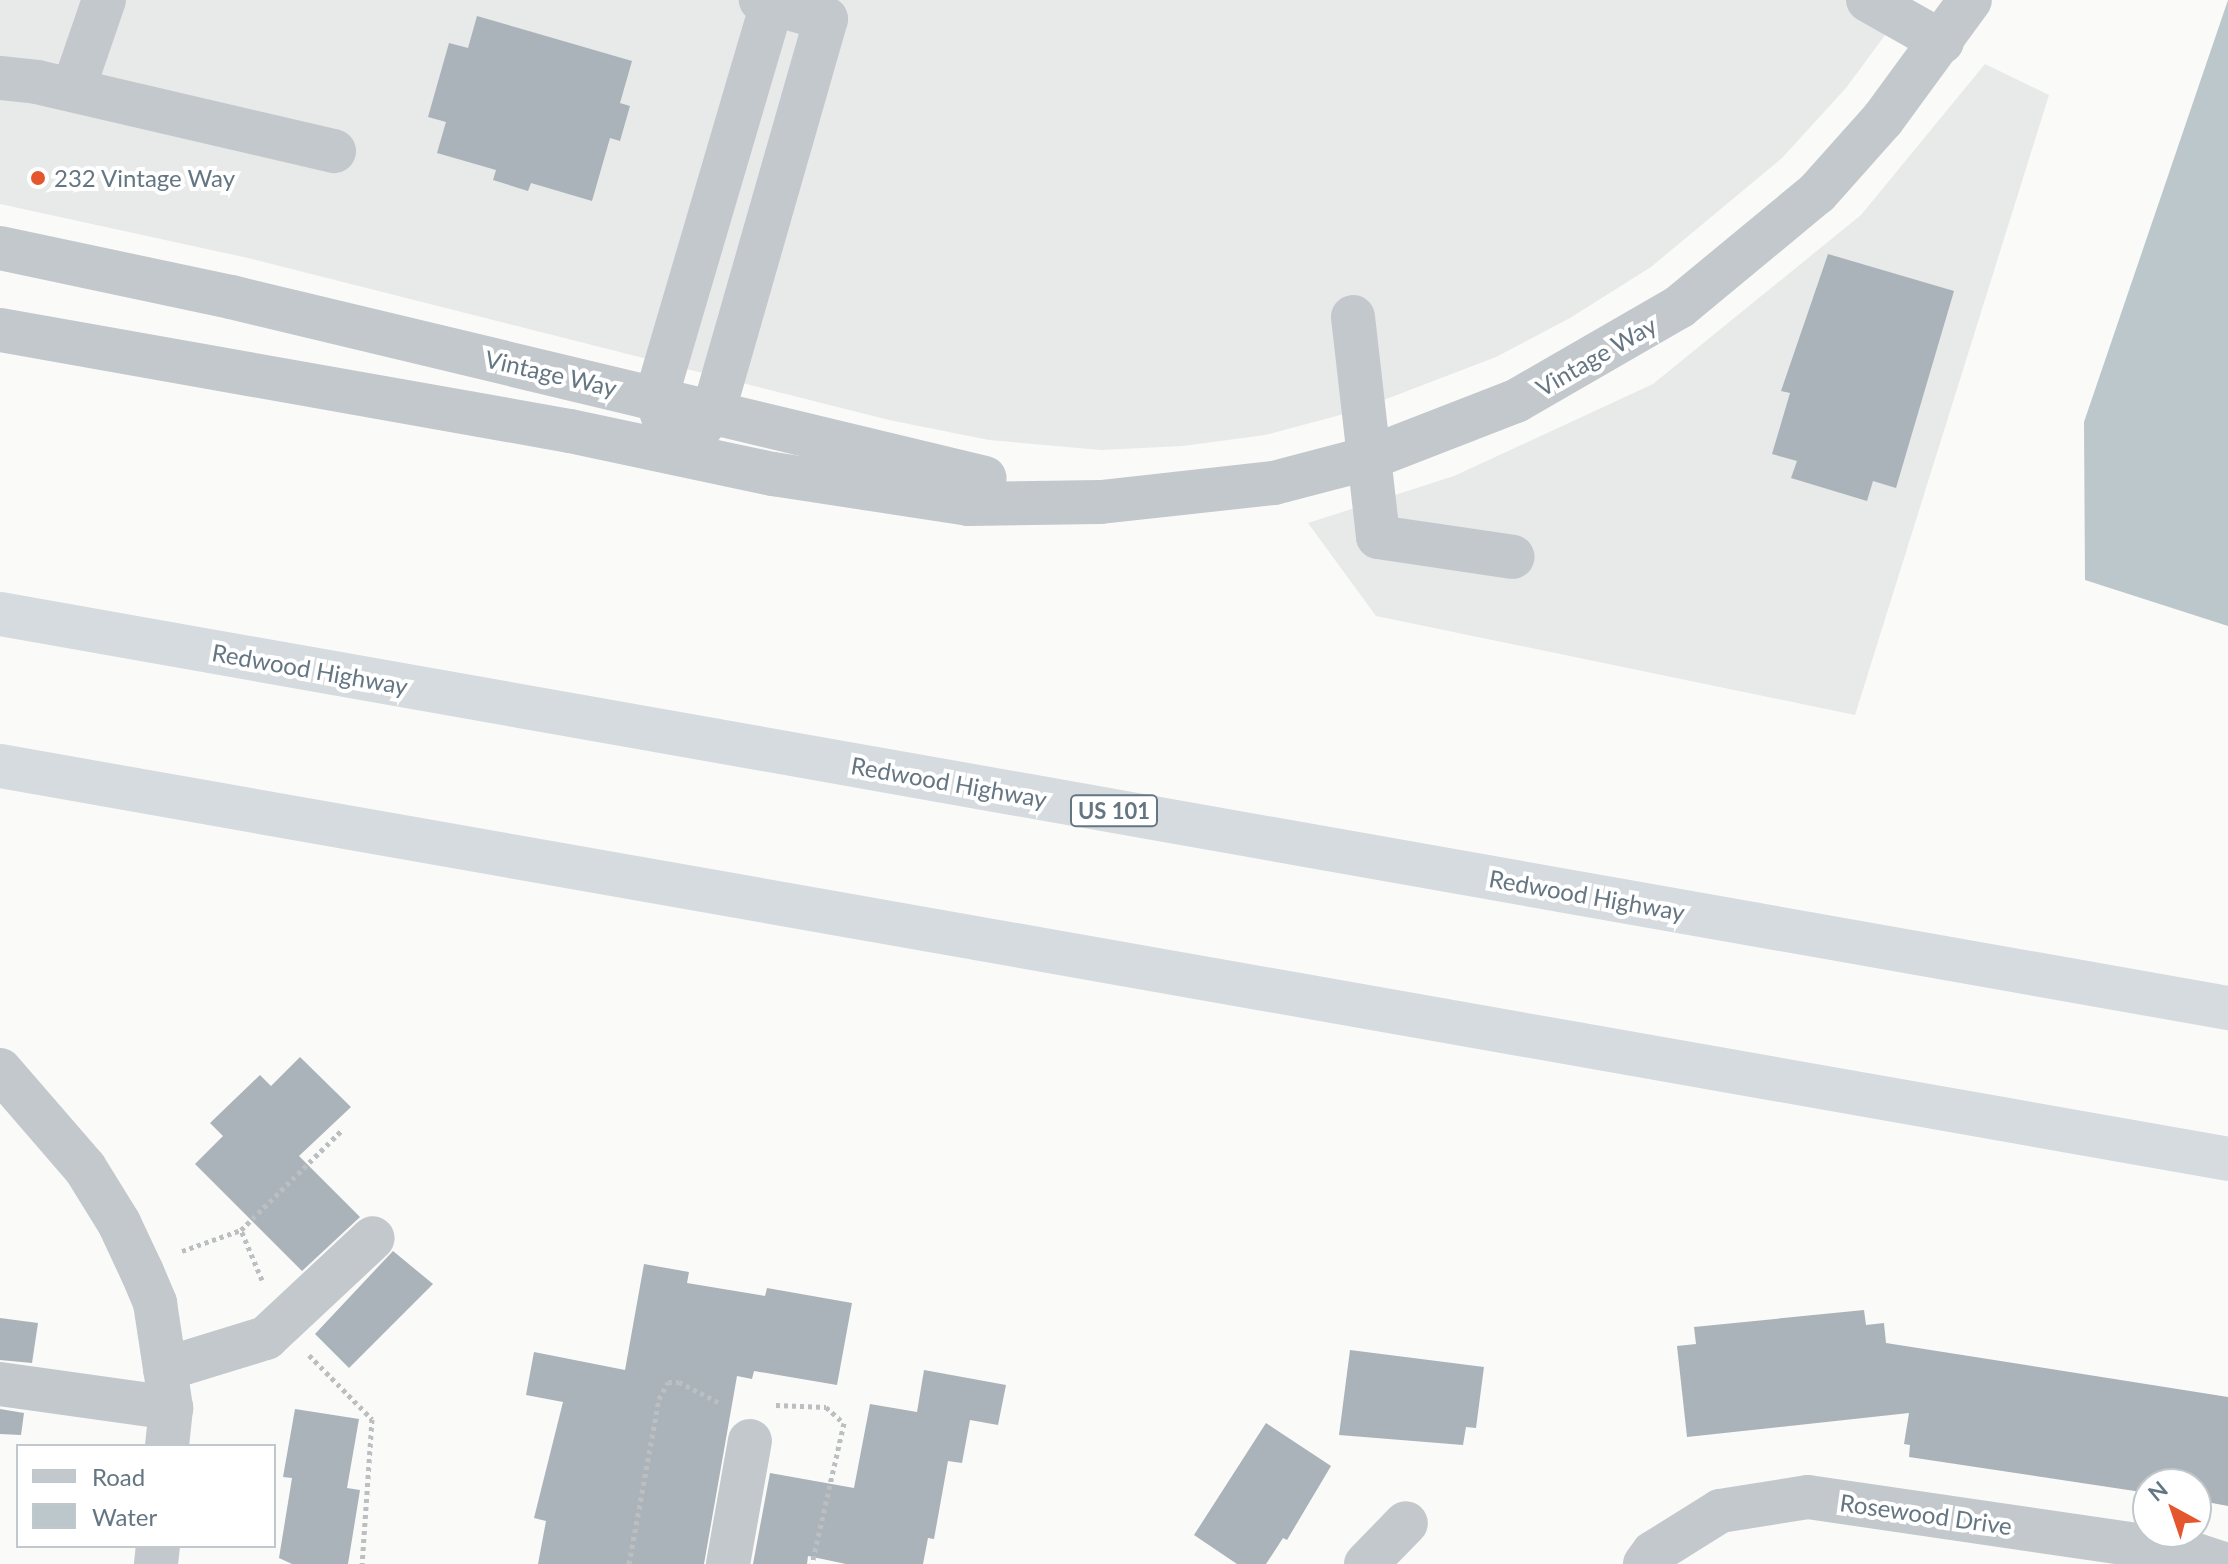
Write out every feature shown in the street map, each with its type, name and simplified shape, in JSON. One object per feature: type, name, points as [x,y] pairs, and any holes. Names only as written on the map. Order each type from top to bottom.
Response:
[{"type":"highway","name":"Redwood Highway","points":[[0,614],[2228,1008]]},
{"type":"highway","points":[[0,766],[2228,1159]]},
{"type":"street","points":[[73,90],[104,0]]},
{"type":"street","points":[[1868,0],[1942,42]]},
{"type":"street","name":"Vintage Way","points":[[0,330],[677,453],[773,474],[968,504],[1101,502],[1274,483],[1369,458],[1516,401],[1679,307],[1817,193],[1942,42],[1970,0]]},
{"type":"street","points":[[766,2],[826,19],[713,413],[677,453],[656,398],[766,2]]},
{"type":"street","points":[[0,78],[73,90],[334,151]]},
{"type":"street","name":"Vintage Way","points":[[0,248],[656,398],[846,448],[1101,502]]},
{"type":"street","points":[[1353,317],[1378,537],[1513,557]]},
{"type":"street","points":[[0,1070],[85,1168],[119,1223],[155,1303],[168,1408]]},
{"type":"street","points":[[0,1384],[168,1408],[266,1338],[292,1337],[373,1238]]},
{"type":"street","points":[[728,1564],[750,1441]]},
{"type":"street","name":"Rosewood Drive","points":[[1645,1564],[1653,1553],[1720,1511],[1808,1497],[2187,1552],[2223,1564]]},
{"type":"street","points":[[1366,1564],[1406,1523]]},
{"type":"path","points":[[176,1254],[241,1230],[342,1130]]},
{"type":"path","points":[[241,1230],[292,1337],[372,1419],[362,1564]]},
{"type":"shaded area","points":[[0,0],[1911,0],[1846,88],[1782,158],[1651,267],[1570,318],[1496,357],[1355,411],[1265,435],[1183,446],[1101,450],[989,440],[889,420],[248,258],[0,204]]},
{"type":"shaded area","points":[[1985,64],[2049,95],[1855,715],[1376,616],[1308,523],[1454,476],[1653,384],[1861,215]]},
{"type":"water","points":[[2228,0],[2228,626],[2085,580],[2084,422]]},
{"type":"building","points":[[477,16],[632,61],[620,103],[630,106],[620,141],[610,138],[592,201],[531,183],[528,191],[493,180],[496,170],[437,153],[446,122],[428,117],[449,43],[468,48]]},
{"type":"building","points":[[1828,254],[1954,291],[1896,488],[1873,481],[1867,501],[1791,478],[1797,461],[1772,454],[1790,393],[1781,391]]},
{"type":"building","points":[[300,1057],[351,1107],[299,1156],[360,1217],[302,1271],[195,1164],[223,1136],[210,1123],[260,1075],[271,1086]]},
{"type":"building","points":[[393,1251],[433,1284],[349,1368],[315,1334]]},
{"type":"building","points":[[644,1264],[689,1272],[687,1283],[765,1296],[767,1288],[852,1303],[837,1385],[754,1371],[752,1379],[737,1376],[704,1564],[538,1564],[546,1521],[534,1518],[563,1402],[526,1395],[534,1352],[625,1370]]},
{"type":"building","points":[[1864,1310],[1866,1325],[1884,1323],[1886,1343],[2228,1397],[2228,1506],[2212,1503],[2212,1468],[2132,1468],[2132,1491],[1909,1457],[1910,1445],[1904,1444],[1909,1413],[1687,1437],[1677,1346],[1696,1344],[1694,1327]]},
{"type":"building","points":[[0,1318],[38,1323],[32,1363],[0,1360]]},
{"type":"building","points":[[1350,1350],[1484,1367],[1476,1428],[1466,1427],[1463,1445],[1339,1435]]},
{"type":"building","points":[[924,1370],[1006,1385],[998,1425],[970,1420],[962,1463],[948,1461],[934,1539],[928,1538],[923,1564],[846,1564],[808,1556],[807,1564],[753,1564],[770,1473],[854,1488],[870,1404],[917,1412]]},
{"type":"building","points":[[0,1409],[24,1413],[21,1435],[0,1434]]},
{"type":"building","points":[[295,1409],[359,1419],[347,1488],[360,1490],[348,1564],[292,1564],[279,1558],[292,1478],[283,1477]]},
{"type":"building","points":[[1266,1423],[1331,1466],[1287,1540],[1283,1538],[1266,1564],[1237,1564],[1194,1535]]},
{"type":"place","name":"232 Vintage Way","points":[[38,178]]}]
